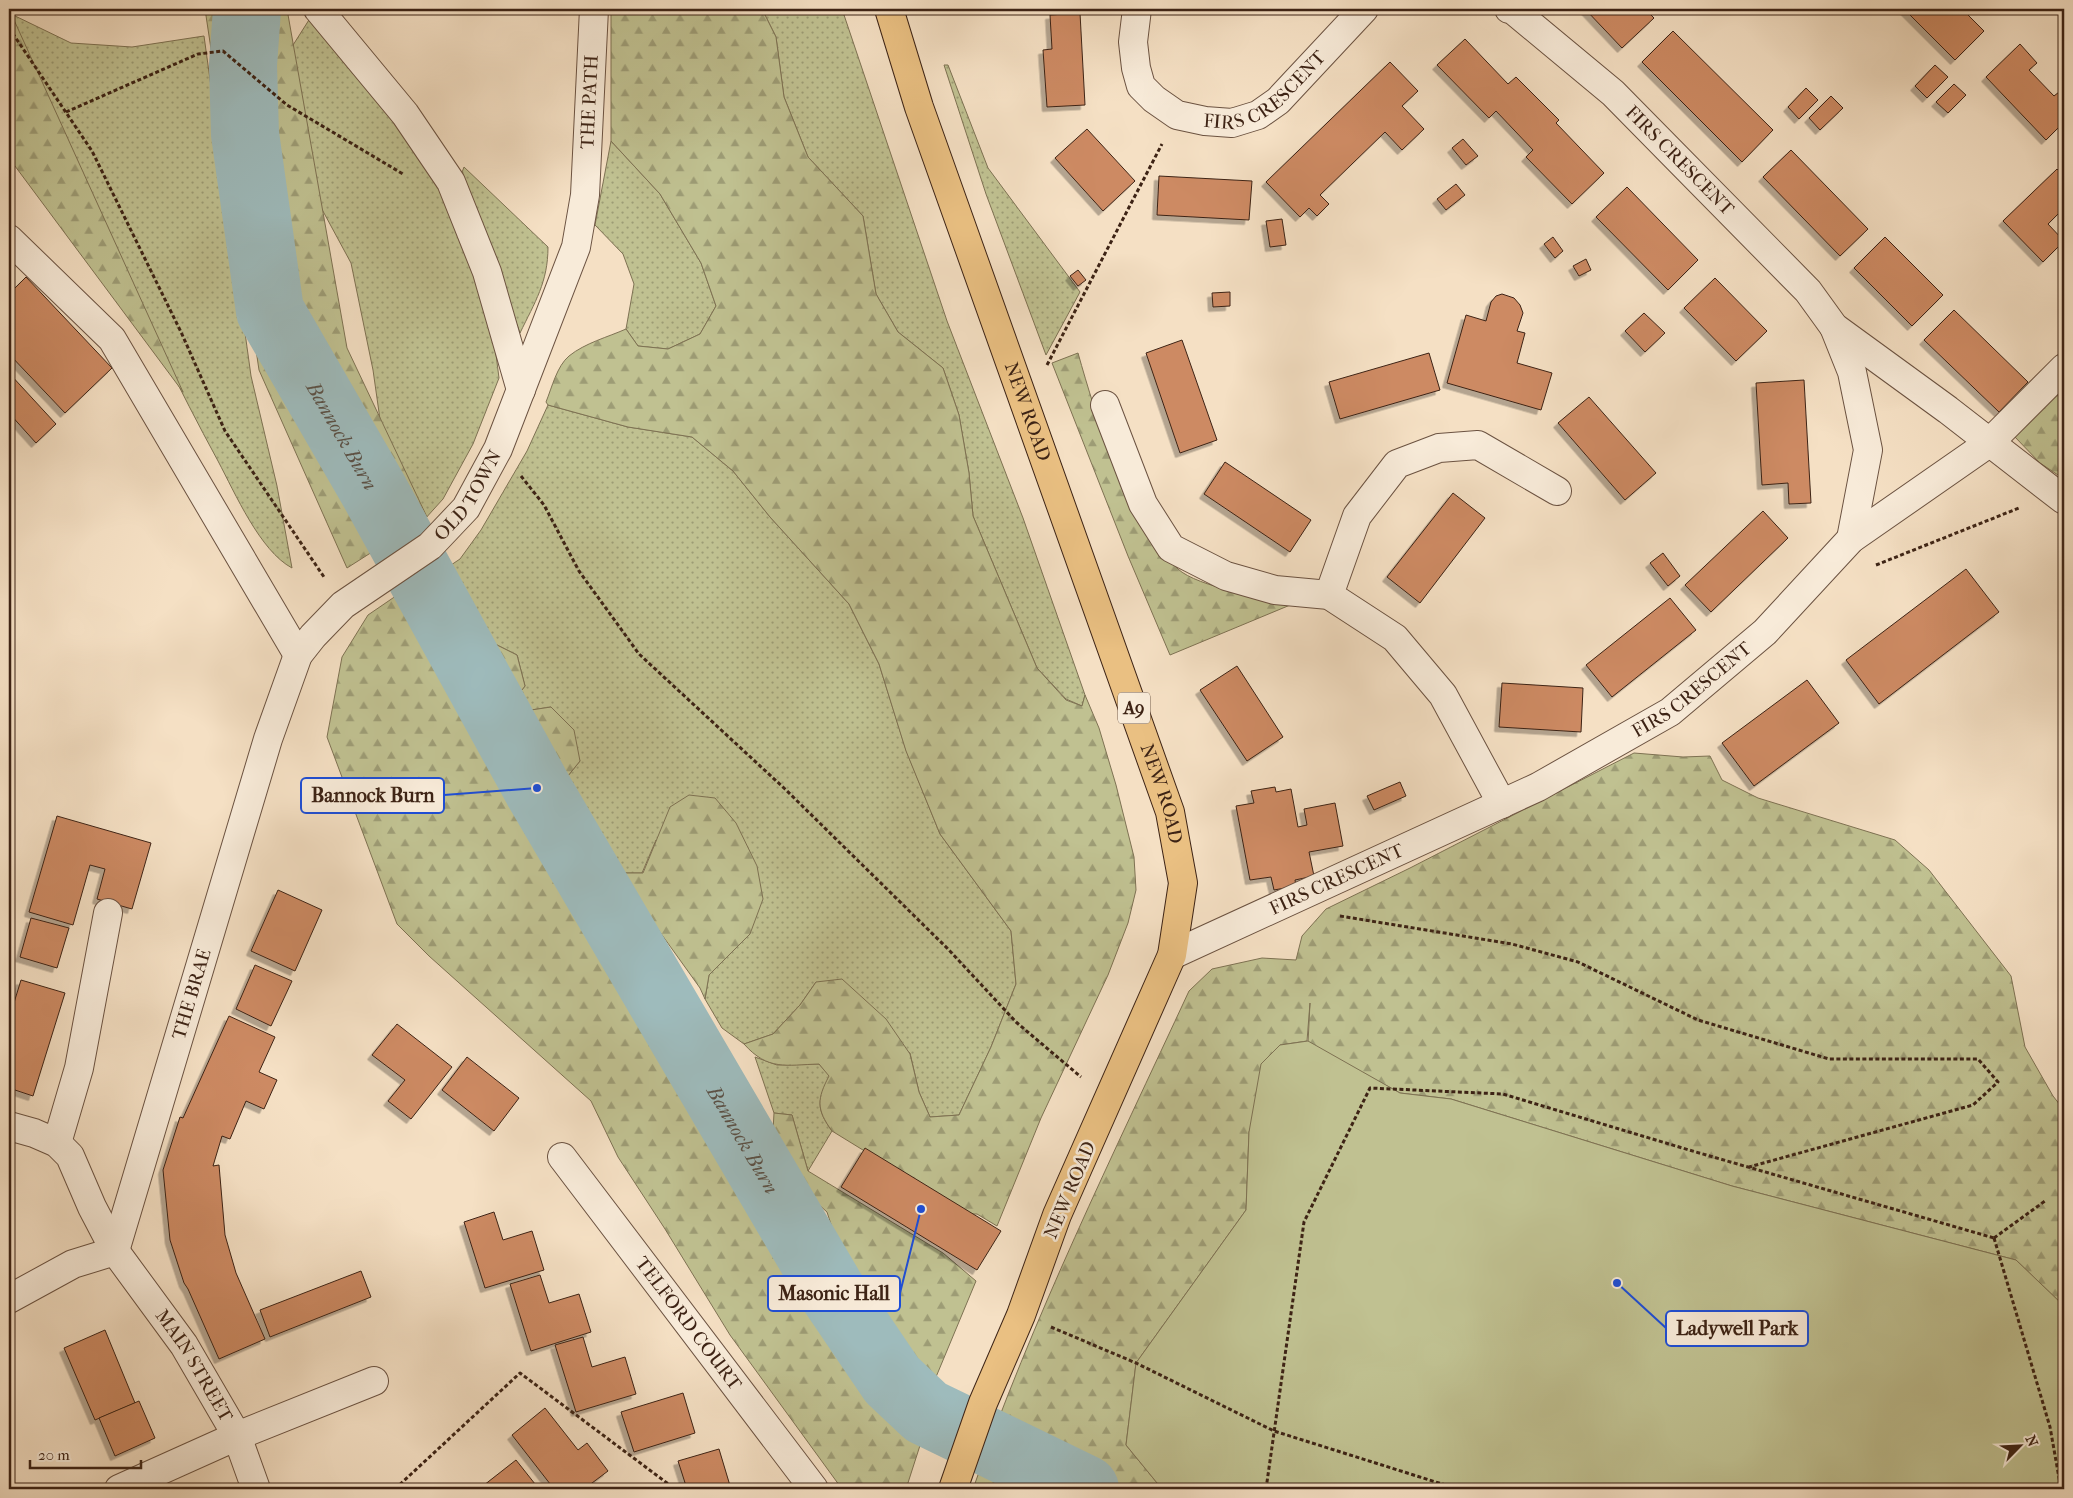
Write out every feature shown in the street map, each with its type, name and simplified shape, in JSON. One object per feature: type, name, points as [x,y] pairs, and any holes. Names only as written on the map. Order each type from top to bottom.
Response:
[{"type":"main road","name":"NEW ROAD","points":[[889,9],[919,107],[1170,812],[1183,883],[1172,955],[1057,1215],[1021,1315],[982,1402],[953,1489]]},
{"type":"street","points":[[318,9],[405,114],[452,182],[487,272],[521,390]]},
{"type":"street","name":"THE PATH","points":[[585,195],[594,9]]},
{"type":"street","name":"FIRS CRESCENT","points":[[1137,9],[1133,42],[1136,68],[1141,86],[1178,115],[1205,121],[1232,123],[1258,115],[1278,101],[1364,9]]},
{"type":"street","name":"FIRS CRESCENT","points":[[1509,9],[1513,10],[1613,93],[1808,291],[1834,328],[1852,372],[1868,450],[1851,539]]},
{"type":"street","name":"OLD TOWN","points":[[268,739],[298,656],[313,636],[343,605],[430,546],[466,508],[498,449],[576,247],[585,195]]},
{"type":"street","points":[[9,239],[112,339],[298,656]]},
{"type":"street","name":"FIRS CRESCENT","points":[[1172,955],[1538,787],[1670,712],[1765,632],[1851,539],[1989,443],[1948,410],[1834,328]]},
{"type":"street","points":[[2060,497],[1989,443],[2064,368]]},
{"type":"street","points":[[1105,405],[1143,504],[1170,548],[1226,576],[1275,590],[1329,595],[1395,638],[1443,695],[1502,804]]},
{"type":"street","points":[[1329,595],[1357,516],[1398,464],[1439,448],[1478,445],[1557,491]]},
{"type":"street","name":"THE BRAE","points":[[116,1251],[268,739]]},
{"type":"street","points":[[9,1126],[34,1133],[57,1143],[79,1068],[108,913]]},
{"type":"street","name":"MAIN STREET","points":[[57,1143],[70,1156],[92,1207],[116,1251],[184,1345],[237,1436],[256,1489]]},
{"type":"street","name":"TELFORD COURT","points":[[562,1157],[814,1489]]},
{"type":"street","points":[[9,1300],[73,1264],[116,1251]]},
{"type":"street","points":[[119,1489],[237,1436],[374,1381]]},
{"type":"path","points":[[9,28],[92,151],[181,332],[225,431],[343,605]]},
{"type":"path","points":[[66,112],[198,54],[223,51],[287,105],[405,175]]},
{"type":"path","points":[[1026,406],[1178,115]]},
{"type":"path","points":[[498,449],[544,505],[580,571],[639,654],[792,796],[948,949],[1016,1022],[1108,1101]]},
{"type":"path","points":[[1871,567],[2060,497]]},
{"type":"path","points":[[1332,915],[1512,944],[1578,962],[1698,1020],[1829,1059],[1978,1059],[1998,1082],[1974,1105],[1749,1167]]},
{"type":"path","points":[[1266,1489],[1304,1222],[1370,1088],[1503,1094],[1994,1238]]},
{"type":"path","points":[[1994,1238],[2045,1201]]},
{"type":"path","points":[[1994,1238],[2050,1427],[2061,1489]]},
{"type":"path","points":[[1021,1315],[1136,1363],[1274,1431],[1458,1489]]},
{"type":"path","points":[[394,1489],[520,1373],[675,1489]]},
{"type":"green space","points":[[9,9],[183,392],[9,158]]},
{"type":"green space","points":[[205,9],[287,9],[347,348],[427,517],[347,568],[259,370]]},
{"type":"green space","points":[[611,9],[762,9],[776,37],[784,97],[808,157],[863,216],[876,294],[898,332],[943,368],[959,415],[969,473],[973,516],[1037,668],[1066,700],[1082,706],[1085,695],[1099,728],[1134,857],[1136,890],[1128,923],[1108,975],[1041,1118],[997,1226],[977,1214],[967,1214],[832,1131],[823,1116],[820,1104],[822,1091],[829,1076],[819,1064],[787,1065],[770,1062],[761,1059],[744,1044],[773,1034],[800,1005],[816,982],[842,979],[886,1019],[910,1054],[919,1092],[930,1117],[959,1115],[991,1047],[1016,984],[1011,931],[940,834],[906,751],[879,664],[849,604],[770,517],[733,471],[692,437],[628,427],[548,405],[546,402],[561,365],[569,356],[582,347],[626,329],[638,346],[668,349],[700,334],[716,306],[701,263],[660,194],[611,141]]},
{"type":"green space","points":[[762,9],[842,9],[947,321],[1023,518],[1085,695],[1082,706],[1066,699],[1037,668],[973,516],[969,473],[959,415],[943,368],[898,332],[876,294],[863,216],[808,157],[784,97],[776,37]]},
{"type":"green space","points":[[314,12],[455,204],[494,339],[499,378],[473,444],[443,499],[415,530],[393,511],[373,370],[351,263],[311,189],[281,64]]},
{"type":"green space","points":[[9,13],[71,43],[132,47],[204,36],[251,376],[277,486],[292,568],[269,549],[249,520],[189,406],[109,239]]},
{"type":"green space","points":[[944,65],[948,65],[988,168],[1080,292],[1046,355],[986,194]]},
{"type":"green space","points":[[611,141],[660,194],[701,263],[716,306],[700,334],[668,349],[638,346],[626,329],[634,284],[623,254],[595,225]]},
{"type":"green space","points":[[464,167],[548,247],[546,271],[543,281],[520,333],[461,175]]},
{"type":"green space","points":[[1078,353],[1094,408],[1116,468],[1144,526],[1160,550],[1178,569],[1200,581],[1216,587],[1295,603],[1170,655],[1128,556],[1052,363]]},
{"type":"green space","points":[[2064,384],[2064,479],[2040,463],[2014,436]]},
{"type":"green space","points":[[548,405],[628,427],[692,437],[733,471],[770,517],[849,604],[879,664],[906,750],[940,834],[1011,931],[1016,984],[991,1047],[959,1115],[930,1117],[919,1092],[910,1053],[816,982],[800,1005],[773,1034],[744,1044],[722,1028],[705,999],[709,975],[721,961],[656,840],[642,873],[623,873],[563,782],[580,761],[551,707],[531,710],[518,695],[525,686],[517,655],[483,638],[448,567],[460,559],[481,530],[527,451]]},
{"type":"green space","points":[[409,587],[437,629],[479,720],[550,862],[596,938],[664,1035],[731,1139],[858,1361],[892,1404],[924,1433],[906,1489],[842,1489],[730,1335],[618,1157],[591,1101],[429,956],[397,924],[327,737],[342,657],[368,615]]},
{"type":"green space","points":[[483,638],[517,655],[525,686],[518,695],[500,675]]},
{"type":"green space","points":[[551,707],[574,730],[580,761],[563,782],[550,759],[531,710]]},
{"type":"green space","points":[[1634,753],[1683,757],[1710,756],[1722,780],[1758,798],[1895,840],[1929,870],[2011,976],[2025,1047],[2053,1096],[2064,1110],[2064,1306],[2016,1260],[1732,1186],[1451,1099],[1400,1093],[1308,1043],[1310,1003],[1307,1041],[1280,1045],[1249,1132],[1246,1210],[1136,1363],[1126,1445],[1162,1489],[973,1489],[996,1426],[1047,1300],[1189,991],[1212,969],[1262,958],[1296,960],[1302,936],[1326,909]]},
{"type":"green space","points":[[689,795],[715,798],[736,823],[757,866],[763,899],[750,934],[709,975],[705,999],[700,988],[652,921],[623,873],[643,873],[670,807]]},
{"type":"green space","points":[[1308,1041],[1400,1093],[1451,1099],[1732,1186],[2016,1260],[2064,1306],[2064,1489],[1162,1489],[1126,1445],[1136,1363],[1246,1210],[1249,1132],[1261,1064],[1280,1045]]},
{"type":"green space","points":[[755,1057],[777,1065],[819,1064],[830,1076],[820,1104],[823,1116],[832,1131],[808,1171],[792,1115],[774,1113]]},
{"type":"green space","points":[[774,1113],[792,1115],[808,1171],[943,1253],[976,1281],[936,1377],[916,1369],[873,1328],[845,1267],[827,1212],[787,1176],[773,1131]]},
{"type":"building","points":[[1585,9],[1658,9],[1651,15],[1654,18],[1622,48]]},
{"type":"building","points":[[1904,9],[1962,9],[1984,31],[1955,60]]},
{"type":"building","points":[[1080,13],[1085,105],[1047,107],[1043,50],[1052,49],[1050,15]]},
{"type":"building","points":[[1673,31],[1773,130],[1742,162],[1642,62]]},
{"type":"building","points":[[1465,39],[1508,84],[1516,77],[1559,120],[1556,123],[1604,173],[1572,204],[1526,157],[1533,150],[1496,111],[1489,118],[1437,65]]},
{"type":"building","points":[[2020,44],[2037,63],[2029,70],[2054,96],[2064,88],[2064,122],[2046,140],[1986,77]]},
{"type":"building","points":[[1390,62],[1418,91],[1402,106],[1424,129],[1402,150],[1385,132],[1320,195],[1329,204],[1317,216],[1309,208],[1300,217],[1266,182]]},
{"type":"building","points":[[1935,65],[1948,77],[1927,98],[1915,86]]},
{"type":"building","points":[[1954,84],[1966,95],[1948,113],[1936,102]]},
{"type":"building","points":[[1806,88],[1818,100],[1799,119],[1788,107]]},
{"type":"building","points":[[1831,96],[1843,108],[1820,130],[1809,118]]},
{"type":"building","points":[[1087,129],[1135,181],[1103,211],[1055,158]]},
{"type":"building","points":[[1463,139],[1478,156],[1466,165],[1452,148]]},
{"type":"building","points":[[1791,150],[1868,229],[1840,256],[1763,177]]},
{"type":"building","points":[[2057,169],[2064,176],[2064,208],[2048,224],[2064,241],[2043,262],[2003,221]]},
{"type":"building","points":[[1159,176],[1252,181],[1249,220],[1157,215]]},
{"type":"building","points":[[1456,184],[1465,195],[1446,210],[1437,199]]},
{"type":"building","points":[[1627,187],[1698,260],[1668,290],[1596,217]]},
{"type":"building","points":[[1282,219],[1286,245],[1270,247],[1266,221]]},
{"type":"building","points":[[1553,237],[1563,251],[1555,258],[1544,244]]},
{"type":"building","points":[[1885,237],[1943,295],[1912,326],[1854,268]]},
{"type":"building","points":[[1586,259],[1591,270],[1579,276],[1573,266]]},
{"type":"building","points":[[1078,270],[1086,280],[1078,286],[1070,276]]},
{"type":"building","points":[[26,277],[112,368],[65,413],[9,354],[9,294]]},
{"type":"building","points":[[1715,278],[1767,331],[1736,361],[1684,308]]},
{"type":"building","points":[[1230,292],[1230,306],[1213,307],[1212,293]]},
{"type":"building","points":[[1502,294],[1514,298],[1520,305],[1523,313],[1517,331],[1525,333],[1517,363],[1552,373],[1541,410],[1447,383],[1466,315],[1486,321],[1491,302],[1496,296]]},
{"type":"building","points":[[1954,310],[2028,382],[1999,412],[1924,340]]},
{"type":"building","points":[[1644,313],[1665,333],[1645,352],[1625,331]]},
{"type":"building","points":[[1182,340],[1217,440],[1180,453],[1146,353]]},
{"type":"building","points":[[1429,353],[1440,390],[1340,419],[1329,382]]},
{"type":"building","points":[[9,373],[56,424],[36,443],[9,413]]},
{"type":"building","points":[[1804,380],[1811,503],[1789,504],[1788,483],[1762,485],[1756,383]]},
{"type":"building","points":[[1589,397],[1656,473],[1625,500],[1558,423]]},
{"type":"building","points":[[1225,462],[1311,520],[1290,552],[1204,494]]},
{"type":"building","points":[[1453,493],[1485,518],[1420,603],[1387,577]]},
{"type":"building","points":[[1763,511],[1788,538],[1711,612],[1685,585]]},
{"type":"building","points":[[1663,553],[1680,576],[1668,586],[1650,563]]},
{"type":"building","points":[[1966,569],[1999,612],[1879,704],[1846,660]]},
{"type":"building","points":[[1670,598],[1696,630],[1612,697],[1586,665]]},
{"type":"building","points":[[1237,666],[1283,737],[1247,761],[1200,690]]},
{"type":"building","points":[[1807,680],[1839,723],[1754,786],[1722,743]]},
{"type":"building","points":[[1502,683],[1583,688],[1581,732],[1499,727]]},
{"type":"building","points":[[1400,782],[1406,796],[1374,810],[1367,796]]},
{"type":"building","points":[[1275,787],[1276,792],[1291,789],[1298,827],[1307,825],[1304,809],[1335,803],[1343,846],[1309,852],[1314,876],[1295,880],[1296,886],[1274,890],[1271,877],[1250,880],[1236,806],[1254,803],[1251,791]]},
{"type":"building","points":[[57,816],[151,843],[132,909],[97,899],[105,869],[90,865],[73,925],[29,912]]},
{"type":"building","points":[[278,890],[322,910],[295,971],[251,951]]},
{"type":"building","points":[[31,918],[69,928],[57,968],[20,957]]},
{"type":"building","points":[[255,965],[292,981],[271,1026],[236,1009]]},
{"type":"building","points":[[21,980],[65,993],[33,1096],[9,1088],[9,1019]]},
{"type":"building","points":[[229,1016],[275,1037],[259,1072],[277,1080],[264,1109],[246,1101],[230,1139],[222,1136],[213,1166],[219,1165],[225,1235],[236,1273],[265,1339],[219,1359],[184,1283],[170,1240],[163,1170],[180,1117],[183,1118]]},
{"type":"building","points":[[397,1024],[452,1067],[411,1119],[388,1101],[405,1080],[372,1055]]},
{"type":"building","points":[[467,1057],[519,1098],[494,1131],[442,1090]]},
{"type":"building","points":[[865,1148],[1001,1231],[977,1270],[841,1187]]},
{"type":"building","points":[[494,1212],[503,1240],[532,1231],[544,1270],[485,1288],[464,1222]]},
{"type":"building","points":[[361,1271],[371,1297],[270,1337],[260,1310]]},
{"type":"building","points":[[540,1275],[549,1303],[579,1294],[591,1332],[531,1351],[510,1284]]},
{"type":"building","points":[[105,1330],[135,1403],[95,1420],[64,1348]]},
{"type":"building","points":[[583,1337],[592,1367],[625,1357],[636,1394],[576,1412],[555,1345]]},
{"type":"building","points":[[683,1393],[695,1433],[634,1452],[621,1412]]},
{"type":"building","points":[[139,1401],[155,1438],[115,1456],[99,1418]]},
{"type":"building","points":[[545,1408],[578,1450],[587,1443],[608,1471],[584,1489],[554,1489],[512,1435]]},
{"type":"building","points":[[719,1449],[731,1489],[687,1489],[678,1461]]},
{"type":"building","points":[[516,1460],[539,1489],[479,1489]]},
{"type":"waterway","name":"Bannock Burn","points":[[247,9],[243,65],[245,134],[270,311],[374,491],[537,788],[831,1290],[892,1380],[926,1412],[1085,1489]]},
{"type":"place","name":"Bannock Burn","points":[[537,788]]},
{"type":"place","name":"Masonic Hall","points":[[921,1209]]},
{"type":"place","name":"Ladywell Park","points":[[1617,1283]]}]
